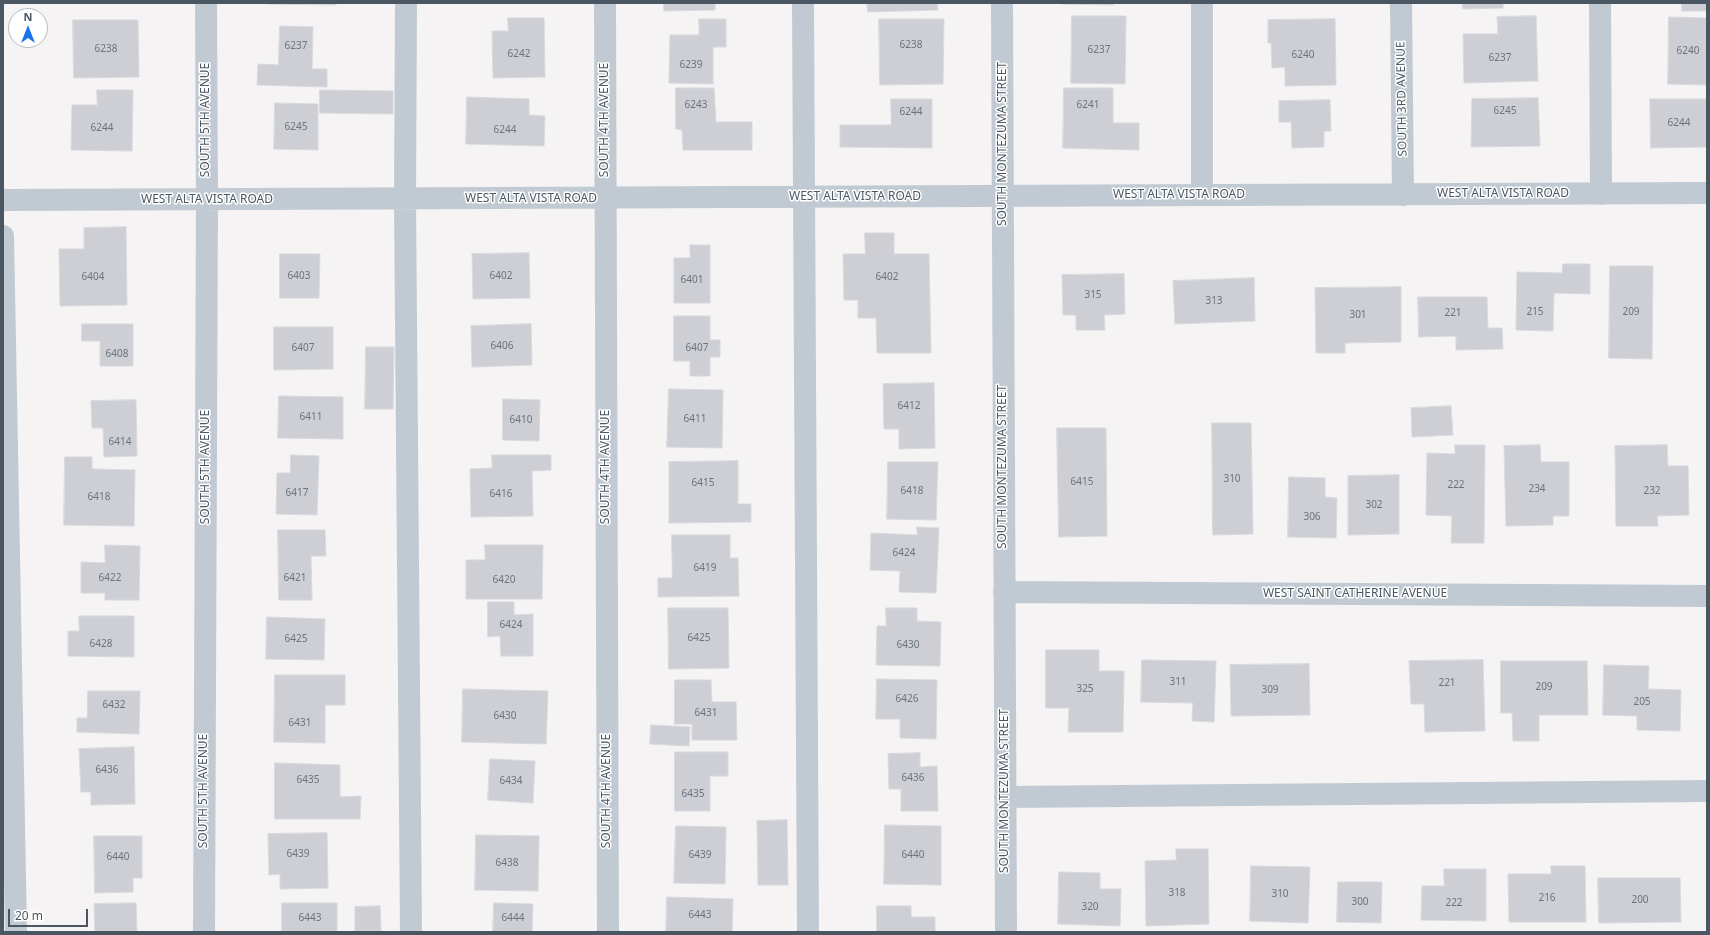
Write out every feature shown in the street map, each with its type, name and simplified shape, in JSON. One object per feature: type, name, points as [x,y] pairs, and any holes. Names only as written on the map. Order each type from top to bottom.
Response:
[{"type":"street","name":"SOUTH 5TH AVENUE","points":[[204,932],[207,200],[206,3]]},
{"type":"street","points":[[406,3],[405,199],[411,932]]},
{"type":"street","name":"SOUTH 4TH AVENUE","points":[[605,3],[608,932]]},
{"type":"street","points":[[804,3],[808,932]]},
{"type":"street","name":"SOUTH MONTEZUMA STREET","points":[[1002,3],[1004,165],[1006,932]]},
{"type":"street","points":[[1202,3],[1202,195]]},
{"type":"street","name":"SOUTH 3RD AVENUE","points":[[1401,3],[1404,195]]},
{"type":"street","points":[[1600,3],[1602,194]]},
{"type":"street","name":"WEST ALTA VISTA ROAD","points":[[3,200],[1707,193]]},
{"type":"street","points":[[3,236],[16,932]]},
{"type":"street","name":"WEST SAINT CATHERINE AVENUE","points":[[1004,592],[1707,596]]},
{"type":"street","points":[[1005,797],[1707,791]]},
{"type":"building","points":[[336,3],[336,5],[267,4]]},
{"type":"building","points":[[664,3],[715,3],[715,10],[664,11]]},
{"type":"building","points":[[867,3],[937,3],[938,10],[868,12]]},
{"type":"building","points":[[1113,3],[1113,5],[1062,4]]},
{"type":"building","points":[[1463,3],[1503,3],[1503,8],[1463,9]]},
{"type":"building","points":[[1682,3],[1707,3],[1707,11],[1682,11]]},
{"type":"building","points":[[1072,16],[1126,16],[1125,84],[1071,83]]},
{"type":"building","points":[[1536,16],[1538,81],[1464,83],[1463,34],[1498,34],[1497,17]]},
{"type":"building","points":[[1669,17],[1707,18],[1707,85],[1668,84]]},
{"type":"building","points":[[508,18],[544,18],[545,77],[493,78],[492,31],[508,31]]},
{"type":"building","points":[[699,19],[726,19],[726,47],[713,47],[713,84],[669,83],[670,35],[699,35]]},
{"type":"building","points":[[879,19],[944,19],[943,84],[880,85]]},
{"type":"building","points":[[1335,19],[1336,85],[1285,86],[1285,67],[1272,68],[1271,43],[1268,43],[1268,20]]},
{"type":"building","points":[[73,20],[138,20],[139,77],[74,78]]},
{"type":"building","points":[[280,26],[313,27],[312,69],[327,69],[327,87],[257,85],[258,64],[278,65]]},
{"type":"building","points":[[676,88],[714,88],[716,122],[752,122],[752,150],[683,150],[682,130],[676,129]]},
{"type":"building","points":[[1064,88],[1113,88],[1113,123],[1139,123],[1139,150],[1063,148]]},
{"type":"building","points":[[97,90],[133,90],[132,151],[71,150],[72,105],[97,105]]},
{"type":"building","points":[[320,90],[393,91],[393,114],[320,113]]},
{"type":"building","points":[[467,97],[529,99],[529,115],[545,116],[544,146],[466,144]]},
{"type":"building","points":[[1538,98],[1540,146],[1471,147],[1472,99]]},
{"type":"building","points":[[891,99],[932,99],[932,148],[840,147],[840,125],[891,125]]},
{"type":"building","points":[[1650,99],[1707,99],[1707,147],[1651,148]]},
{"type":"building","points":[[1330,100],[1331,131],[1324,131],[1324,147],[1292,148],[1291,122],[1279,122],[1279,101]]},
{"type":"building","points":[[275,103],[318,104],[318,150],[274,149]]},
{"type":"building","points":[[126,227],[127,305],[60,306],[59,249],[84,249],[84,228]]},
{"type":"building","points":[[865,233],[894,233],[894,254],[929,254],[931,353],[877,353],[876,318],[858,318],[858,300],[844,300],[843,254],[865,254]]},
{"type":"building","points":[[690,245],[710,245],[710,303],[674,303],[674,258],[690,258]]},
{"type":"building","points":[[529,253],[530,298],[473,299],[472,254]]},
{"type":"building","points":[[280,254],[320,254],[319,298],[280,298]]},
{"type":"building","points":[[1563,264],[1590,264],[1590,294],[1554,293],[1553,331],[1516,330],[1517,272],[1562,273]]},
{"type":"building","points":[[1610,266],[1653,266],[1652,359],[1609,358]]},
{"type":"building","points":[[1124,274],[1125,314],[1104,315],[1105,330],[1076,330],[1076,315],[1063,315],[1062,275]]},
{"type":"building","points":[[1254,278],[1255,321],[1175,324],[1173,281]]},
{"type":"building","points":[[1401,287],[1401,342],[1345,343],[1345,353],[1316,353],[1315,288]]},
{"type":"building","points":[[1418,297],[1487,297],[1488,328],[1502,328],[1503,349],[1456,350],[1456,336],[1419,337]]},
{"type":"building","points":[[674,316],[710,316],[710,340],[720,340],[720,357],[710,357],[710,376],[690,376],[690,361],[674,361]]},
{"type":"building","points":[[82,324],[133,324],[133,366],[100,366],[100,341],[82,341]]},
{"type":"building","points":[[531,324],[532,365],[472,367],[471,326]]},
{"type":"building","points":[[274,327],[333,327],[333,369],[274,370]]},
{"type":"building","points":[[366,347],[394,347],[393,409],[365,409]]},
{"type":"building","points":[[934,383],[935,448],[899,449],[899,429],[884,429],[883,384]]},
{"type":"building","points":[[669,389],[723,390],[722,448],[667,447]]},
{"type":"building","points":[[279,396],[343,397],[343,439],[278,438]]},
{"type":"building","points":[[503,399],[540,400],[539,441],[503,440]]},
{"type":"building","points":[[136,400],[137,456],[104,457],[103,428],[92,428],[91,401]]},
{"type":"building","points":[[1451,406],[1453,435],[1412,437],[1411,408]]},
{"type":"building","points":[[1212,423],[1251,423],[1253,534],[1213,535]]},
{"type":"building","points":[[1057,428],[1106,428],[1107,536],[1059,537]]},
{"type":"building","points":[[1455,445],[1485,445],[1484,543],[1451,543],[1452,516],[1426,515],[1427,453],[1455,454]]},
{"type":"building","points":[[1540,445],[1541,462],[1569,462],[1569,516],[1553,516],[1553,525],[1506,526],[1504,446]]},
{"type":"building","points":[[1667,445],[1668,466],[1688,466],[1689,515],[1657,516],[1658,526],[1616,526],[1615,446]]},
{"type":"building","points":[[291,455],[319,456],[317,515],[276,514],[277,473],[290,473]]},
{"type":"building","points":[[492,455],[551,455],[551,470],[532,471],[533,516],[471,517],[470,469],[492,468]]},
{"type":"building","points":[[65,457],[92,457],[92,469],[135,470],[134,526],[64,525]]},
{"type":"building","points":[[738,461],[738,504],[751,504],[751,522],[669,523],[669,462]]},
{"type":"building","points":[[888,462],[938,462],[936,520],[887,519]]},
{"type":"building","points":[[1399,475],[1399,534],[1348,535],[1348,476]]},
{"type":"building","points":[[1289,477],[1325,478],[1325,497],[1337,498],[1336,538],[1288,537]]},
{"type":"building","points":[[917,527],[939,528],[936,593],[899,592],[900,571],[870,570],[871,533],[917,535]]},
{"type":"building","points":[[278,530],[325,530],[326,556],[311,556],[312,600],[279,600]]},
{"type":"building","points":[[672,535],[730,535],[730,558],[738,558],[739,596],[658,597],[658,578],[672,578]]},
{"type":"building","points":[[105,545],[140,546],[139,600],[105,600],[105,593],[81,593],[81,562],[105,563]]},
{"type":"building","points":[[485,545],[543,545],[542,599],[466,599],[466,560],[485,560]]},
{"type":"building","points":[[488,602],[514,602],[514,615],[533,614],[533,656],[501,656],[500,636],[488,637]]},
{"type":"building","points":[[668,608],[728,608],[729,668],[669,669]]},
{"type":"building","points":[[886,608],[917,608],[917,621],[941,622],[940,666],[876,665],[877,626],[886,626]]},
{"type":"building","points":[[79,616],[134,616],[134,657],[68,656],[68,631],[79,631]]},
{"type":"building","points":[[267,617],[325,619],[324,660],[266,659]]},
{"type":"building","points":[[1046,650],[1099,650],[1099,671],[1124,671],[1123,732],[1068,732],[1069,708],[1046,708]]},
{"type":"building","points":[[1142,660],[1216,661],[1214,722],[1192,721],[1193,703],[1141,702]]},
{"type":"building","points":[[1483,660],[1485,731],[1425,732],[1424,704],[1411,704],[1409,661]]},
{"type":"building","points":[[1501,661],[1587,661],[1588,715],[1539,715],[1539,741],[1513,741],[1512,713],[1501,713]]},
{"type":"building","points":[[1309,664],[1310,715],[1231,716],[1230,665]]},
{"type":"building","points":[[1604,665],[1649,666],[1648,689],[1681,690],[1680,731],[1637,730],[1637,716],[1603,715]]},
{"type":"building","points":[[275,675],[345,675],[345,705],[325,705],[325,743],[274,742]]},
{"type":"building","points":[[877,679],[937,680],[936,739],[900,738],[900,719],[876,719]]},
{"type":"building","points":[[675,680],[711,680],[712,702],[736,702],[737,740],[692,740],[692,724],[675,724]]},
{"type":"building","points":[[463,689],[548,691],[546,744],[462,742]]},
{"type":"building","points":[[88,691],[140,691],[139,734],[77,732],[77,718],[87,718]]},
{"type":"building","points":[[651,725],[690,727],[689,746],[650,744]]},
{"type":"building","points":[[134,747],[135,804],[91,805],[91,792],[81,792],[79,749]]},
{"type":"building","points":[[675,752],[728,752],[728,776],[710,776],[710,811],[675,811]]},
{"type":"building","points":[[920,753],[920,767],[937,766],[938,811],[901,811],[901,789],[889,789],[888,754]]},
{"type":"building","points":[[490,759],[535,761],[533,803],[488,800]]},
{"type":"building","points":[[275,763],[340,765],[340,797],[361,796],[360,819],[275,819]]},
{"type":"building","points":[[787,820],[788,885],[758,885],[757,821]]},
{"type":"building","points":[[885,825],[941,826],[941,885],[884,884]]},
{"type":"building","points":[[676,826],[726,827],[725,884],[674,883]]},
{"type":"building","points":[[327,833],[328,888],[280,889],[280,874],[269,875],[268,834]]},
{"type":"building","points":[[476,835],[539,836],[538,891],[475,890]]},
{"type":"building","points":[[94,836],[142,836],[142,878],[133,878],[133,892],[95,893]]},
{"type":"building","points":[[1176,849],[1208,849],[1209,924],[1146,926],[1145,861],[1176,860]]},
{"type":"building","points":[[1251,866],[1310,867],[1308,923],[1250,921]]},
{"type":"building","points":[[1551,866],[1585,866],[1586,922],[1509,922],[1508,874],[1551,874]]},
{"type":"building","points":[[1444,869],[1486,869],[1486,921],[1421,920],[1422,886],[1444,886]]},
{"type":"building","points":[[1059,872],[1100,873],[1100,889],[1121,889],[1120,926],[1058,924]]},
{"type":"building","points":[[1598,878],[1680,878],[1681,922],[1599,923]]},
{"type":"building","points":[[1338,882],[1382,882],[1381,923],[1337,922]]},
{"type":"building","points":[[667,897],[733,899],[732,932],[666,932]]},
{"type":"building","points":[[136,903],[137,932],[95,932],[94,904]]},
{"type":"building","points":[[282,903],[337,903],[337,932],[282,932]]},
{"type":"building","points":[[494,903],[533,904],[532,932],[493,932]]},
{"type":"building","points":[[380,906],[381,931],[355,931],[355,907]]},
{"type":"building","points":[[877,906],[911,906],[911,917],[935,917],[935,932],[877,932]]}]
